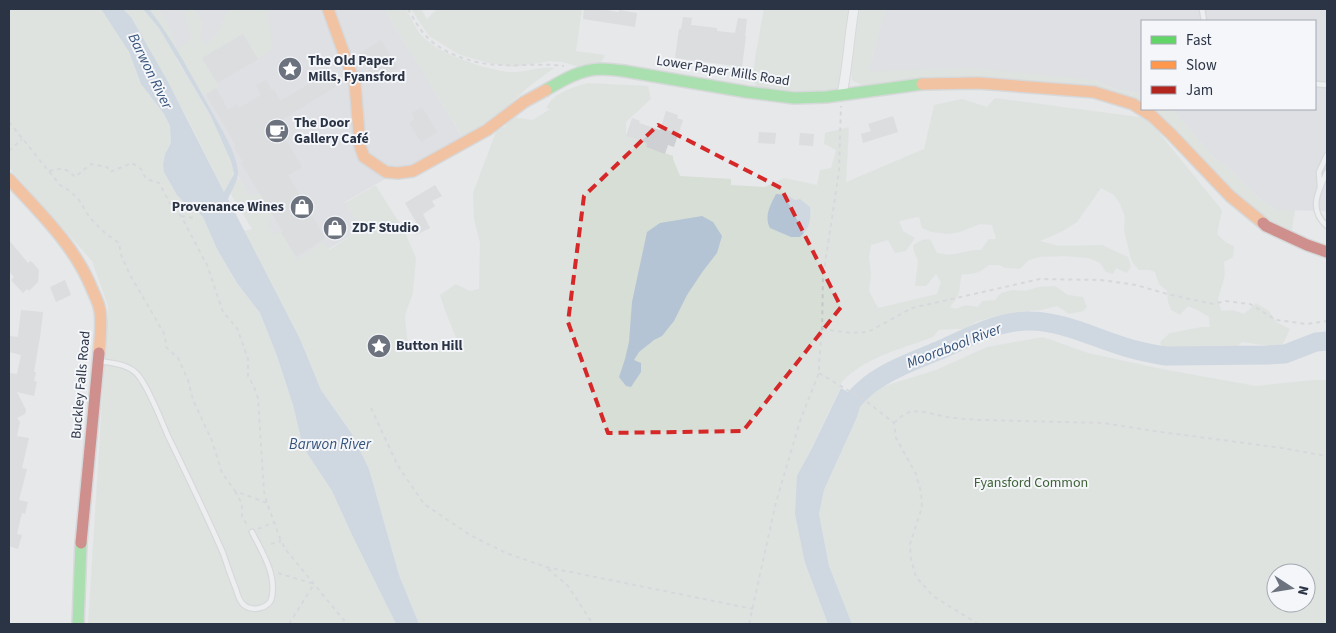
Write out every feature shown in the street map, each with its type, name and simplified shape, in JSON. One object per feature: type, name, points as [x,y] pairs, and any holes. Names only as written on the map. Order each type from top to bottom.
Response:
[{"type":"street","name":"Lower Paper Mills Road","points":[[328,9],[355,84],[361,150],[364,157],[386,172],[413,171],[487,130],[524,102],[557,83],[584,71],[601,69],[624,71],[762,95],[796,97],[828,96],[930,83],[978,83],[1040,87],[1094,92],[1133,104],[1141,109]]},
{"type":"street","points":[[842,94],[854,9]]},
{"type":"street","name":"Lower Paper Mills Road","points":[[1142,110],[1152,116],[1171,134],[1230,196],[1266,226],[1327,252]]},
{"type":"street","name":"Buckley Falls Road","points":[[9,179],[66,244],[83,269],[97,300],[100,314],[101,330],[81,550],[78,624]]},
{"type":"lane","points":[[1320,187],[1319,172],[1327,155]]},
{"type":"lane","points":[[1327,172],[1318,192],[1316,207],[1318,216],[1327,226]]},
{"type":"lane","points":[[98,361],[129,368],[138,375],[215,538],[242,603],[249,608],[261,608],[270,602],[272,597],[271,571],[252,532]]},
{"type":"path","points":[[408,9],[429,40],[459,57],[481,63],[499,65],[566,66]]},
{"type":"path","points":[[749,624],[776,502],[801,418],[820,373],[818,364],[822,329],[823,278],[839,171],[842,94]]},
{"type":"path","points":[[9,122],[60,185],[70,191],[79,200],[90,218],[105,233],[119,243],[121,255],[130,276],[165,335],[166,347],[178,358],[188,380],[193,400],[212,441],[222,472],[242,504],[242,517],[252,532],[274,522]]},
{"type":"path","points":[[9,151],[22,139]]},
{"type":"path","points":[[49,171],[61,168],[69,171],[75,177],[92,164],[107,166],[110,172],[132,162],[141,170],[146,179],[159,183],[172,207],[181,216],[207,265],[223,312],[237,328],[248,359],[248,376],[258,398],[264,492],[266,503],[281,541],[290,556],[347,624]]},
{"type":"path","points":[[181,216],[195,218]]},
{"type":"path","points":[[822,329],[851,333],[868,332],[912,308],[1040,280],[1101,280],[1136,285],[1213,304],[1224,301],[1250,304],[1276,320],[1307,324],[1327,321]]},
{"type":"path","points":[[820,373],[866,401],[894,424],[896,438],[916,474],[921,492],[922,507],[910,544],[911,560],[916,577],[933,596],[978,624]]},
{"type":"path","points":[[371,408],[398,466],[424,504],[470,535],[506,552],[546,567],[752,609]]},
{"type":"path","points":[[894,424],[910,411],[952,418],[982,420],[1103,423],[1327,456]]},
{"type":"path","points":[[235,491],[266,503]]},
{"type":"path","points":[[271,544],[281,541]]},
{"type":"path","points":[[546,567],[568,586],[593,624]]},
{"type":"path","points":[[271,571],[314,584]]},
{"type":"path","points":[[288,624],[314,584]]},
{"type":"highlighted area","points":[[658,125],[781,188],[841,307],[743,431],[608,433],[568,322],[584,196]]},
{"type":"shaded area","points":[[152,9],[384,9],[467,145],[424,172],[385,179],[345,202],[361,229],[291,272],[251,201]]},
{"type":"shaded area","points":[[885,9],[1327,9],[1327,212],[1277,210],[1258,197],[1225,165],[1215,159],[1173,110],[1316,110],[1316,20],[1141,20],[1141,94],[1115,89],[1094,80],[869,71]]},
{"type":"green space","points":[[9,9],[101,9],[129,52],[141,84],[164,114],[170,126],[171,143],[165,154],[163,164],[186,204],[203,217],[217,249],[237,283],[260,313],[293,405],[303,447],[332,491],[396,624],[88,624],[108,306],[92,261],[9,168]]},
{"type":"green space","points":[[123,9],[159,9],[174,38],[177,50],[191,39],[184,9],[195,9],[203,23],[200,38],[205,45],[217,34],[226,13],[232,9],[267,9],[273,48],[258,59],[243,34],[203,58],[219,87],[206,94],[202,94],[183,61],[176,58],[228,152],[233,175],[231,182],[224,192],[187,118],[131,17]]},
{"type":"green space","points":[[384,9],[406,9],[421,35],[438,48],[462,60],[487,68],[509,72],[554,68],[530,86],[487,124],[462,136]]},
{"type":"green space","points":[[411,9],[421,9],[427,19],[437,9],[582,9],[576,51],[605,55],[602,61],[596,64],[579,67],[563,62],[550,61],[513,67],[489,63],[458,54],[429,36]]},
{"type":"green space","points":[[764,9],[856,9],[844,90],[809,93],[758,89],[753,80]]},
{"type":"green space","points":[[860,9],[885,9],[869,71],[973,68],[1094,80],[1115,89],[1141,94],[1141,103],[1130,95],[1121,96],[1083,90],[863,86],[852,80],[853,44]]},
{"type":"green space","points":[[588,83],[648,86],[651,99],[626,122],[626,136],[641,141],[648,141],[646,147],[673,156],[680,176],[731,179],[731,185],[765,187],[784,178],[817,185],[820,170],[831,168],[836,150],[824,144],[825,133],[849,127],[846,182],[924,149],[934,105],[962,99],[987,107],[995,98],[1147,118],[1222,210],[1217,234],[1225,242],[1234,246],[1233,257],[1224,262],[1225,275],[1218,299],[1221,311],[1233,310],[1244,314],[1256,303],[1269,311],[1276,322],[1290,329],[1281,348],[1242,342],[1230,353],[1164,352],[1160,342],[1170,333],[1210,327],[1209,317],[1188,306],[1180,315],[1171,310],[1167,291],[1159,284],[1155,272],[1139,270],[1132,262],[1124,231],[1125,217],[1120,204],[1114,195],[1101,188],[1077,222],[1063,231],[1040,241],[1059,246],[1102,245],[1128,257],[1131,267],[1127,273],[1116,268],[1113,274],[1106,272],[1100,263],[1088,258],[1064,256],[1040,257],[1029,260],[1020,269],[989,265],[977,272],[962,274],[958,295],[950,307],[955,309],[966,305],[978,307],[982,301],[995,300],[1001,293],[1055,286],[1068,295],[1083,297],[1087,307],[1083,311],[1069,314],[1057,306],[993,317],[976,322],[966,329],[939,330],[933,337],[872,360],[850,374],[841,383],[841,387],[797,478],[805,563],[828,624],[419,624],[399,575],[369,469],[352,434],[321,390],[300,339],[244,231],[252,229],[230,193],[237,177],[248,195],[260,194],[273,216],[269,225],[274,234],[281,232],[296,257],[298,269],[298,259],[323,242],[329,250],[361,229],[345,203],[376,186],[404,230],[416,258],[413,293],[405,317],[408,347],[456,338],[440,295],[456,284],[470,291],[479,289],[480,243],[474,219],[473,193],[497,129],[505,127],[510,117],[533,120],[550,109],[546,108],[559,94]],"holes":[[[919,217],[922,228],[931,232],[947,234],[960,232],[980,224],[992,225],[996,239],[989,239],[981,250],[949,255],[937,253],[930,239],[922,240],[913,245],[918,261],[915,286],[926,286],[936,274],[941,282],[937,294],[878,308],[869,291],[871,245],[888,240],[895,253],[906,251],[915,238],[903,231],[899,221]]]},
{"type":"green space","points":[[1148,110],[1173,110],[1215,159],[1225,165],[1258,197],[1277,210],[1295,210],[1292,230],[1283,229],[1257,213]]},
{"type":"green space","name":"Fyansford Common","points":[[1043,337],[1088,353],[1256,386],[1327,380],[1327,624],[852,624],[829,566],[819,514],[824,490],[857,417],[862,400],[878,388],[936,370],[987,347]]},
{"type":"water","name":"Barwon River","points":[[101,9],[123,9],[131,17],[167,80],[224,192],[234,174],[231,161],[210,114],[159,28],[143,9],[149,9],[167,34],[191,73],[228,141],[238,174],[228,199],[300,339],[321,390],[352,434],[369,469],[399,575],[419,624],[396,624],[332,491],[303,447],[293,405],[260,313],[237,283],[217,249],[203,217],[177,195],[164,172],[165,154],[171,143],[170,126],[164,114],[141,84],[129,52]]},
{"type":"water","points":[[776,194],[787,195],[795,200],[800,199],[810,207],[809,223],[806,231],[800,237],[791,237],[770,228],[768,215]]},
{"type":"water","points":[[702,216],[713,222],[722,236],[717,253],[687,295],[674,321],[662,336],[639,352],[634,360],[641,363],[641,372],[631,387],[626,386],[619,377],[629,342],[632,302],[647,232],[660,223]]},
{"type":"water","points":[[841,388],[862,400],[857,417],[824,490],[819,514],[829,566],[852,624],[828,624],[805,563],[795,514],[797,476]]},
{"type":"building","points":[[584,9],[619,12],[619,10],[637,13],[635,27],[583,19]]},
{"type":"building","points":[[683,17],[692,18],[691,25],[717,28],[717,31],[735,33],[738,18],[747,19],[742,67],[675,58],[679,29],[681,29]]},
{"type":"building","points":[[243,34],[258,59],[217,83],[202,58]]},
{"type":"building","points":[[381,40],[398,68],[376,82],[359,54]]},
{"type":"building","points":[[329,72],[337,86],[276,123],[302,167],[288,175],[325,238],[296,257],[241,163],[243,162],[234,147],[236,146],[206,94],[216,88],[228,110],[237,104],[239,108],[261,95],[256,85],[266,80],[280,101]]},
{"type":"building","points":[[422,107],[437,132],[421,142],[409,123],[414,120],[412,113]]},
{"type":"building","points":[[666,111],[678,115],[677,118],[683,120],[674,147],[668,145],[665,154],[646,147],[647,143],[626,136],[632,118],[640,121],[639,123],[660,130]]},
{"type":"building","points":[[893,116],[898,132],[863,143],[861,134],[871,131],[868,124]]},
{"type":"building","points":[[759,132],[776,133],[775,144],[758,143]]},
{"type":"building","points":[[800,133],[814,134],[813,146],[799,145]]},
{"type":"building","points":[[435,185],[442,196],[432,201],[435,206],[423,214],[430,228],[416,235],[412,228],[416,222],[405,203]]},
{"type":"building","points":[[340,221],[344,228],[330,237],[326,230]]},
{"type":"building","points":[[9,240],[28,263],[32,262],[39,270],[38,282],[29,291],[27,289],[23,293],[11,280],[14,277],[9,271]]},
{"type":"building","points":[[65,280],[71,295],[56,302],[50,287]]},
{"type":"building","points":[[21,310],[43,312],[34,372],[36,372],[34,381],[37,382],[34,396],[17,392],[26,410],[25,414],[17,418],[20,422],[17,436],[29,438],[22,468],[27,469],[19,500],[28,502],[25,514],[22,513],[17,534],[22,535],[18,549],[9,546],[9,373],[17,374],[21,355],[9,352],[9,336],[18,337]]},
{"type":"waterway","name":"Moorabool River","points":[[841,416],[861,392],[886,374],[984,331],[1019,321],[1054,324],[1130,348],[1166,356],[1285,354],[1316,342],[1327,341]]},
{"type":"traffic: fast","points":[[546,90],[578,73],[600,69],[624,71],[794,98],[826,97],[922,84]]},
{"type":"traffic: fast","points":[[78,624],[81,543]]},
{"type":"traffic: slow","points":[[328,9],[355,84],[360,146],[364,157],[386,172],[413,171],[487,130],[524,102],[546,90]]},
{"type":"traffic: slow","points":[[922,84],[978,83],[1094,92],[1133,104],[1141,109]]},
{"type":"traffic: slow","points":[[1142,110],[1152,116],[1171,134],[1230,196],[1263,223]]},
{"type":"traffic: slow","points":[[9,179],[56,231],[85,273],[97,300],[101,316],[99,353]]},
{"type":"traffic: jam","points":[[1263,223],[1307,245],[1327,252]]},
{"type":"traffic: jam","points":[[81,543],[99,353]]},
{"type":"place","name":"The Old Paper Mills, Fyansford","points":[[290,69]]},
{"type":"place","name":"The Door Gallery Café","points":[[277,131]]},
{"type":"place","name":"Provenance Wines","points":[[302,207]]},
{"type":"place","name":"ZDF Studio","points":[[335,228]]},
{"type":"place","name":"Button Hill","points":[[379,346]]}]
